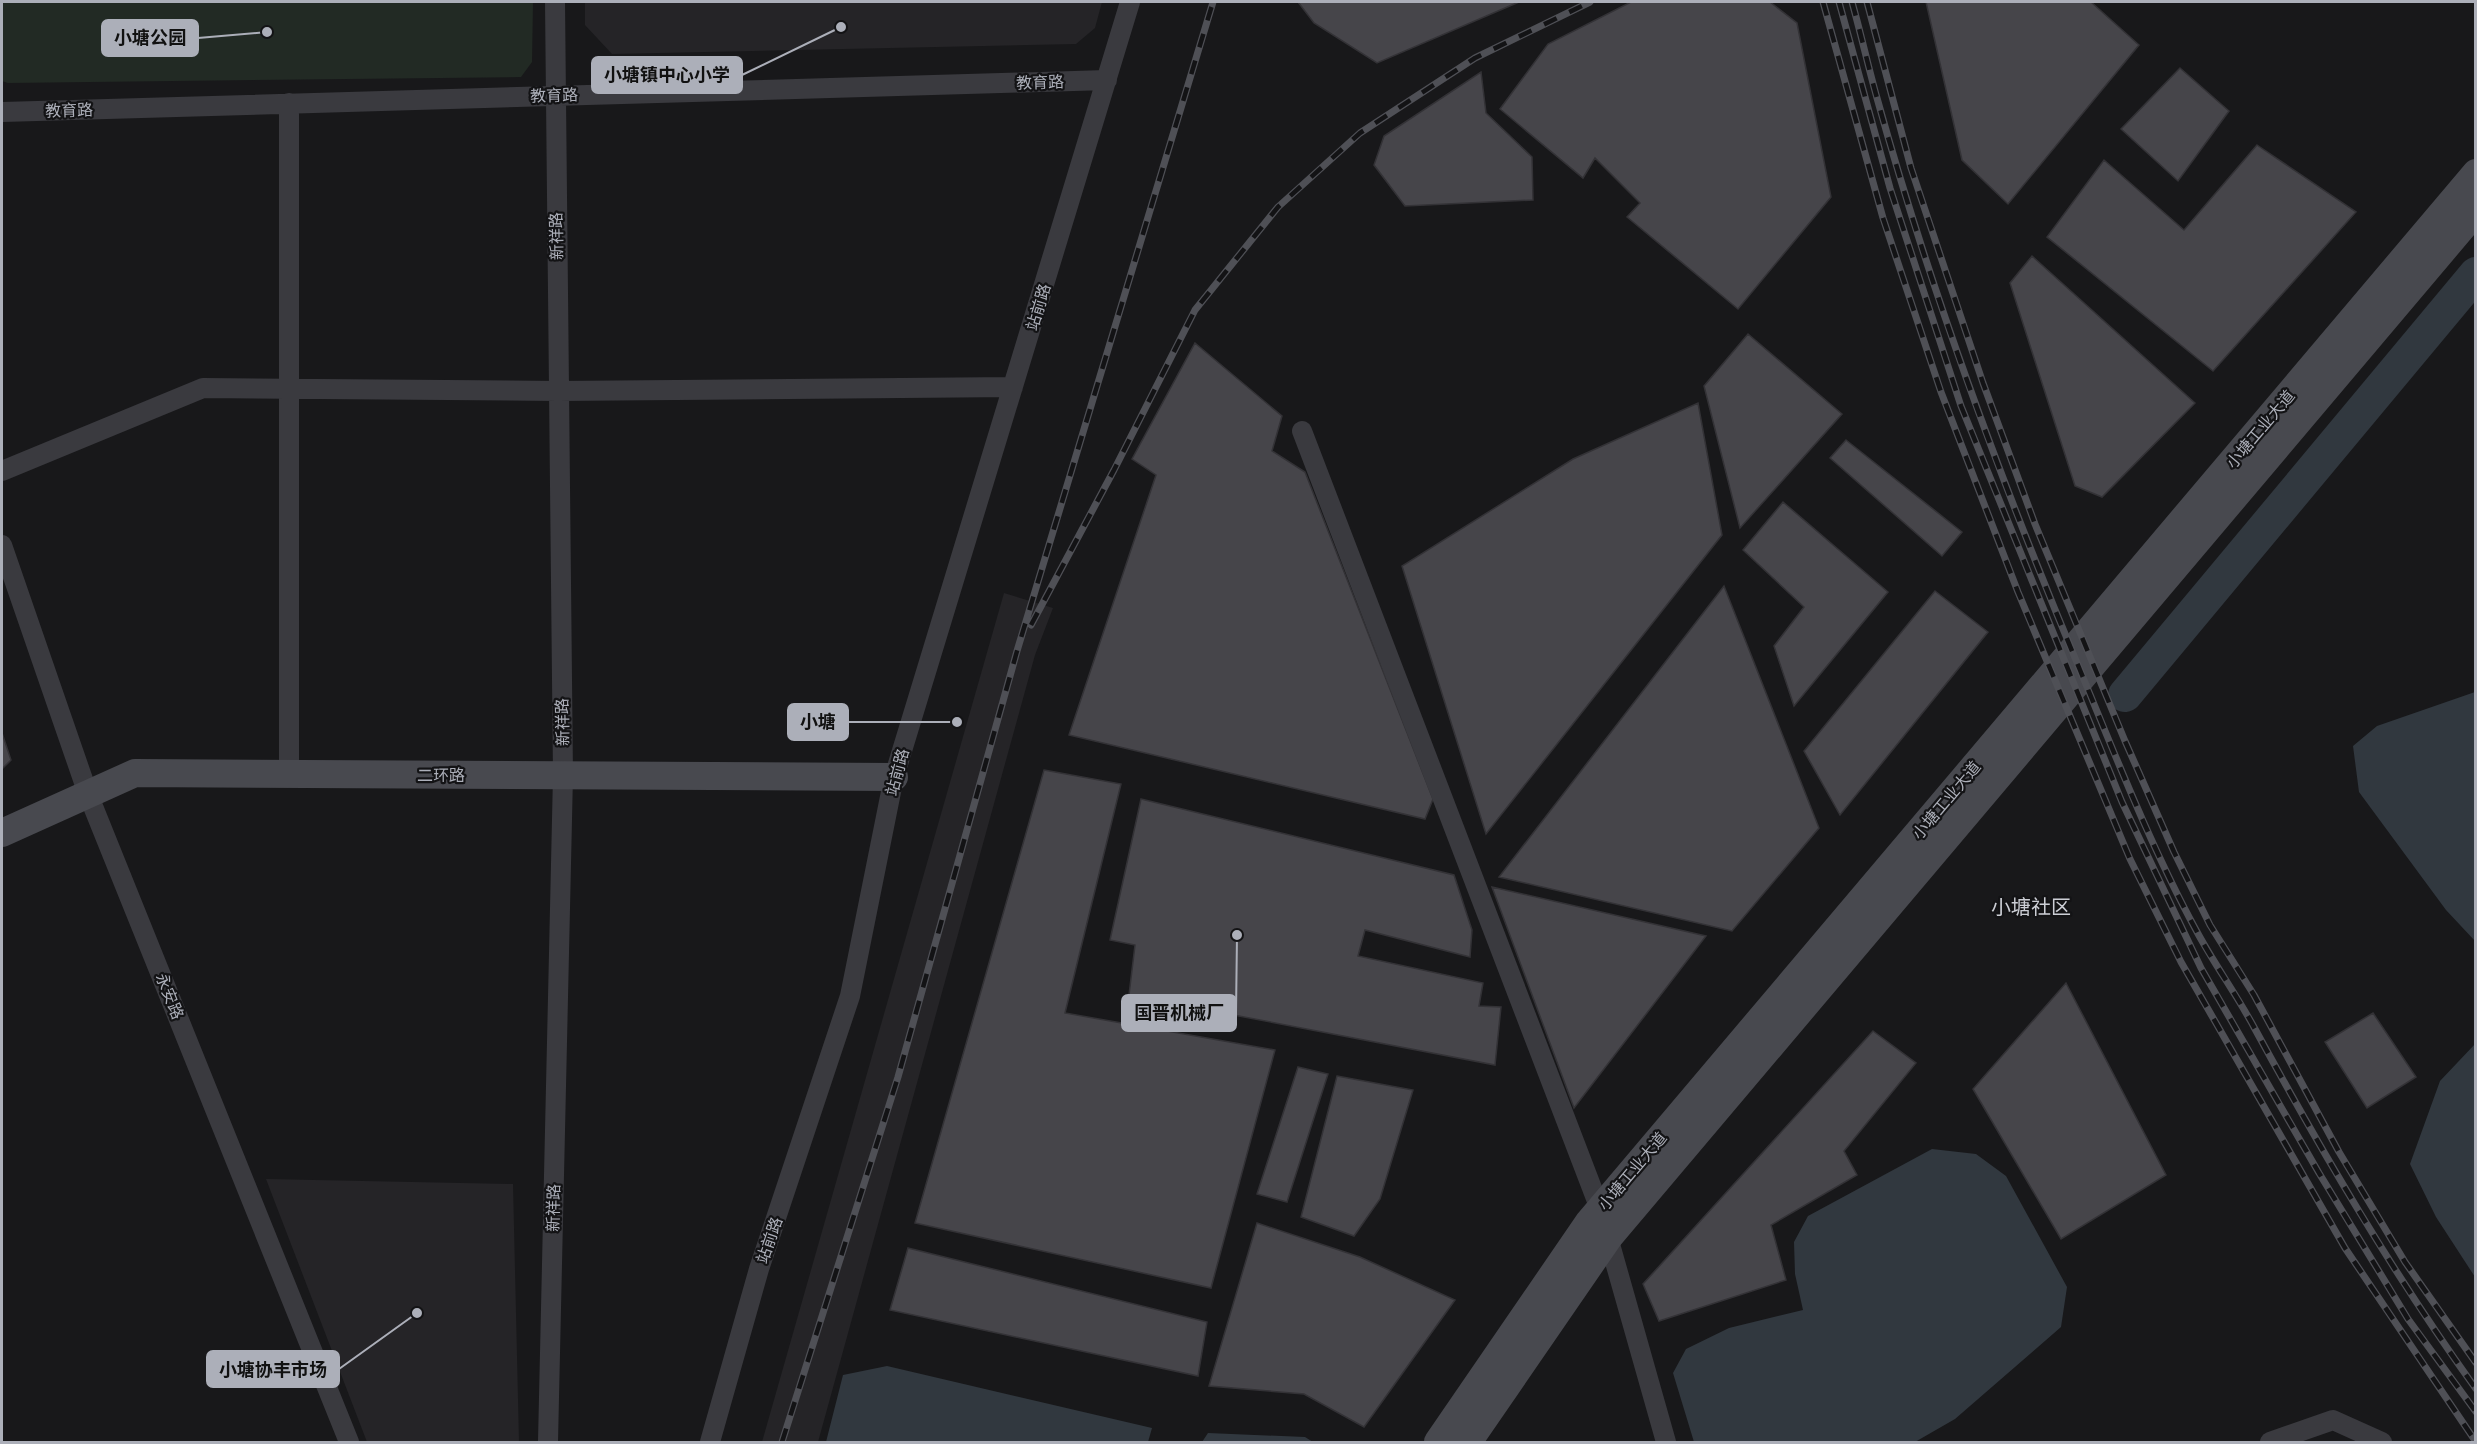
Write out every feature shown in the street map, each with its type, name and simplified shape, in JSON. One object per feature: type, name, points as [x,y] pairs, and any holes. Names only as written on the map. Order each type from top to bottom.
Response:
[{"type":"main road","name":"小塘工业大道","points":[[1438,1443],[1600,1209],[2475,174]]},
{"type":"main road","name":"小塘工业大道","points":[[1468,1443],[1609,1237],[2475,211]]},
{"type":"main road","name":"二环路","points":[[2,833],[135,773],[894,777]]},
{"type":"street","name":"新祥路","points":[[548,1443],[563,775],[554,95],[555,2]]},
{"type":"street","name":"站前路","points":[[710,1443],[759,1269],[850,996],[894,777],[1130,2]]},
{"type":"street","name":"教育路","points":[[2,112],[1107,80]]},
{"type":"street","points":[[289,103],[289,774]]},
{"type":"street","points":[[2,471],[203,388],[558,391],[1013,387]]},
{"type":"street","points":[[1302,431],[1600,1209],[1666,1443]]},
{"type":"street","name":"永安路","points":[[2,545],[88,794],[349,1443]]},
{"type":"street","points":[[2270,1443],[2333,1420],[2382,1443]]},
{"type":"shaded area","points":[[2,2],[533,2],[532,62],[521,77],[8,83],[2,81]]},
{"type":"shaded area","points":[[585,2],[1102,2],[1095,28],[1076,44],[612,54],[585,25]]},
{"type":"shaded area","points":[[1004,593],[1053,608],[1035,655],[818,1442],[762,1442]]},
{"type":"shaded area","points":[[2476,692],[2475,941],[2446,910],[2359,792],[2353,746],[2377,726]]},
{"type":"shaded area","points":[[2475,1044],[2475,1277],[2436,1217],[2410,1164],[2440,1081]]},
{"type":"shaded area","points":[[1932,1149],[1976,1154],[2006,1176],[2067,1287],[2061,1327],[1955,1419],[1915,1442],[1694,1442],[1673,1373],[1686,1349],[1729,1328],[1803,1310],[1795,1274],[1794,1242],[1808,1216]]},
{"type":"shaded area","points":[[266,1179],[513,1184],[519,1442],[367,1442]]},
{"type":"shaded area","points":[[887,1366],[1152,1428],[1148,1442],[826,1442],[843,1375]]},
{"type":"shaded area","points":[[1208,1433],[1305,1437],[1313,1442],[1202,1442]]},
{"type":"building","points":[[1298,2],[1519,2],[1377,63],[1314,23]]},
{"type":"building","points":[[1631,2],[1770,2],[1797,23],[1831,197],[1738,309],[1627,217],[1640,203],[1595,158],[1583,178],[1500,109],[1548,44]]},
{"type":"building","points":[[1926,2],[2091,2],[2139,45],[2008,204],[1962,160]]},
{"type":"building","points":[[2180,68],[2229,111],[2178,181],[2121,129]]},
{"type":"building","points":[[1481,72],[1486,113],[1532,157],[1533,200],[1405,206],[1374,165],[1384,136]]},
{"type":"building","points":[[2257,145],[2356,212],[2213,371],[2047,237],[2104,160],[2184,230]]},
{"type":"building","points":[[2032,256],[2195,403],[2102,497],[2075,486],[2010,283]]},
{"type":"building","points":[[1748,334],[1842,414],[1740,528],[1704,386]]},
{"type":"building","points":[[1195,343],[1282,416],[1272,451],[1305,472],[1433,799],[1425,819],[1069,735],[1156,475],[1132,459]]},
{"type":"building","points":[[1698,403],[1722,535],[1486,834],[1402,566],[1573,459]]},
{"type":"building","points":[[1846,440],[1962,532],[1942,556],[1830,458]]},
{"type":"building","points":[[1783,502],[1888,592],[1794,706],[1774,646],[1804,607],[1743,550]]},
{"type":"building","points":[[1724,586],[1819,828],[1732,931],[1499,877]]},
{"type":"building","points":[[1935,591],[1988,632],[1840,815],[1804,751]]},
{"type":"building","points":[[2,733],[11,760],[2,769]]},
{"type":"building","points":[[1044,770],[1121,784],[1065,1013],[1275,1050],[1211,1288],[915,1223]]},
{"type":"building","points":[[1141,799],[1454,875],[1472,930],[1470,957],[1365,930],[1358,956],[1483,983],[1479,1006],[1501,1007],[1495,1065],[1129,995],[1135,945],[1110,940]]},
{"type":"building","points":[[1492,887],[1706,936],[1574,1108]]},
{"type":"building","points":[[2066,983],[2166,1175],[2061,1239],[1973,1089]]},
{"type":"building","points":[[2373,1013],[2416,1077],[2367,1108],[2325,1042]]},
{"type":"building","points":[[1873,1031],[1916,1063],[1844,1151],[1857,1175],[1771,1225],[1786,1280],[1659,1321],[1643,1284]]},
{"type":"building","points":[[1298,1067],[1328,1074],[1287,1202],[1257,1194]]},
{"type":"building","points":[[1337,1076],[1413,1090],[1380,1199],[1354,1236],[1301,1217]]},
{"type":"building","points":[[1257,1223],[1360,1257],[1455,1300],[1364,1427],[1304,1394],[1209,1386]]},
{"type":"building","points":[[908,1248],[1207,1322],[1198,1376],[890,1310]]},
{"type":"waterway","points":[[2125,695],[2476,274]]},
{"type":"railway","points":[[782,1442],[898,1077],[1017,651],[1213,2]]},
{"type":"railway","points":[[1031,625],[1114,470],[1195,310],[1278,207],[1360,133],[1475,58],[1590,2]]},
{"type":"railway","points":[[1823,2],[1883,218],[1941,392],[2018,592],[2130,859],[2181,962],[2345,1248],[2476,1442]]},
{"type":"railway","points":[[1839,2],[1890,188],[1961,406],[2122,802],[2201,968],[2319,1173],[2408,1319],[2476,1412]]},
{"type":"railway","points":[[1852,2],[1898,171],[1969,387],[2051,600],[2149,834],[2196,930],[2248,1016],[2333,1167],[2387,1257],[2476,1389]]},
{"type":"railway","points":[[1867,2],[1911,168],[1983,383],[2035,524],[2125,741],[2174,852],[2210,925],[2254,995],[2339,1152],[2405,1262],[2476,1363]]},
{"type":"place","name":"小塘镇中心小学","points":[[841,27]]},
{"type":"place","name":"小塘公园","points":[[267,32]]},
{"type":"place","name":"小塘","points":[[957,722]]},
{"type":"place","name":"国晋机械厂","points":[[1237,935]]},
{"type":"place","name":"小塘协丰市场","points":[[417,1313]]},
{"type":"district","name":"小塘社区","points":[[2031,906]]}]
